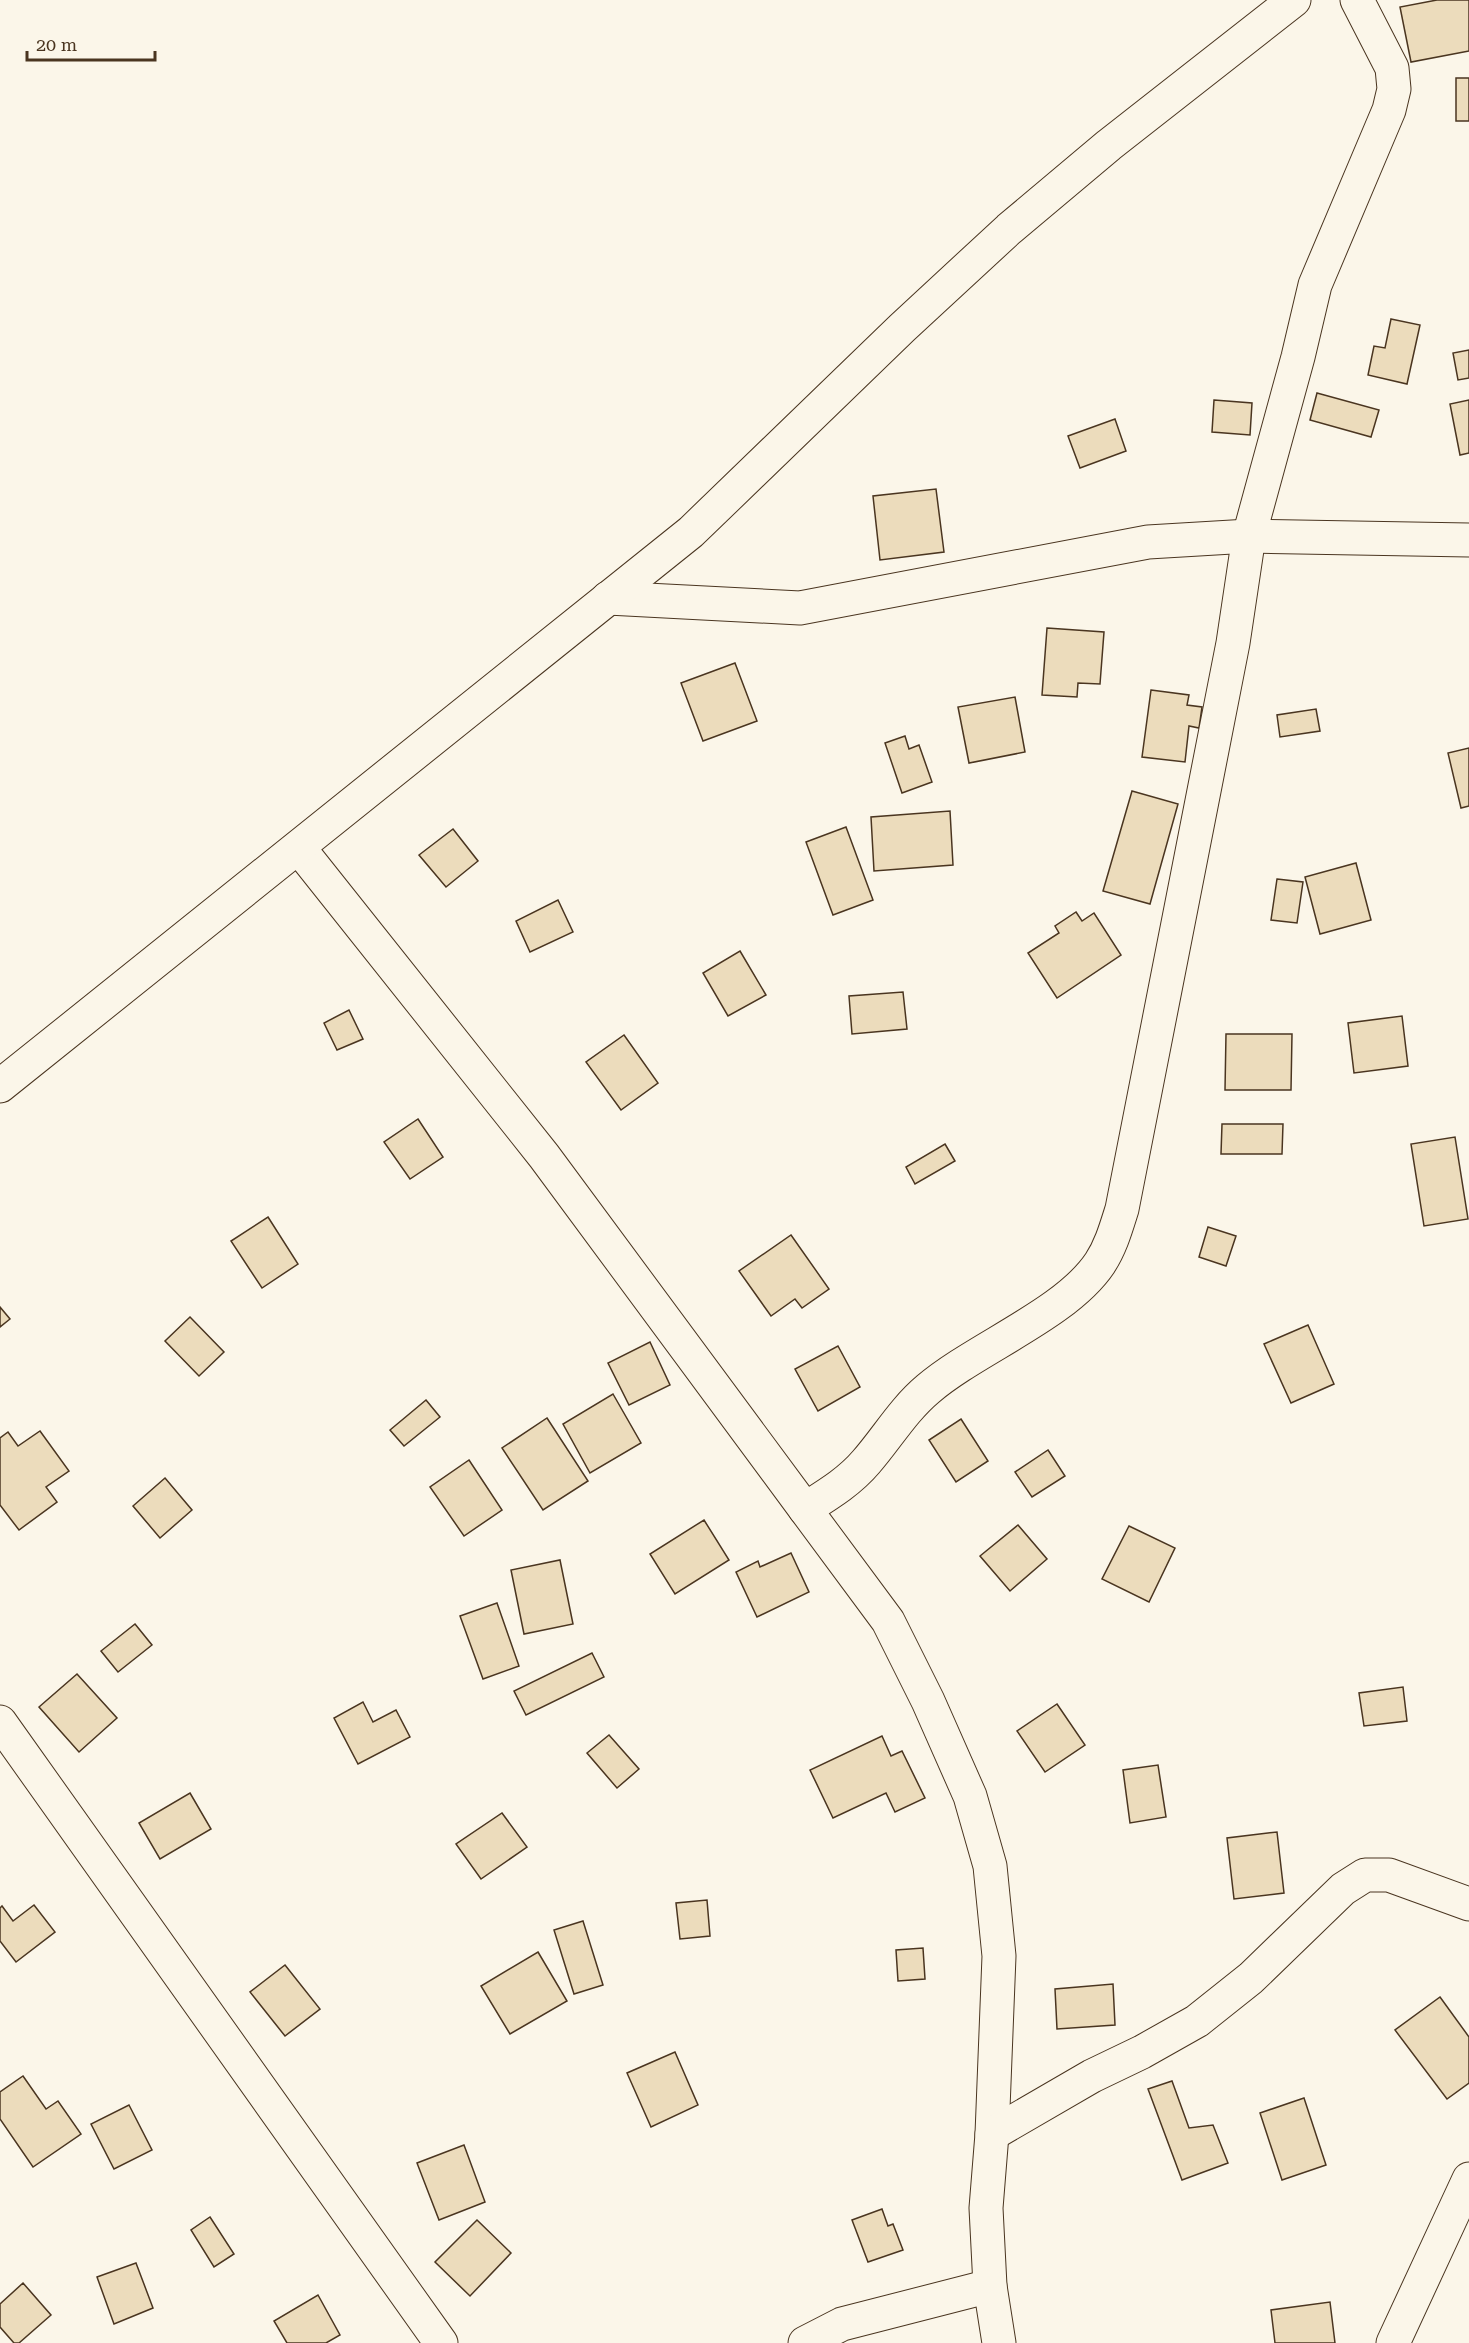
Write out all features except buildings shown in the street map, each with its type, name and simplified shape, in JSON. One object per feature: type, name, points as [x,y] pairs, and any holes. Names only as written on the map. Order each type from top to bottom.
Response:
[{"type":"street","points":[[0,1086],[299,849],[691,532],[902,328],[1009,229],[1110,145],[1294,0]]},
{"type":"street","points":[[805,1509],[847,1481],[925,1391],[947,1373],[1042,1314],[1077,1288],[1099,1264],[1113,1240],[1122,1209],[1233,643],[1249,536],[1298,357],[1315,285],[1392,100],[1392,68],[1357,0]]},
{"type":"street","points":[[608,598],[800,609],[1148,542],[1249,536],[1469,540]]},
{"type":"street","points":[[299,849],[543,1156],[888,1621],[928,1701],[970,1796],[990,1866],[999,1956],[992,2134],[986,2208],[990,2286],[999,2343]]},
{"type":"street","points":[[0,1722],[441,2343]]},
{"type":"street","points":[[992,2134],[1092,2076],[1142,2052],[1197,2021],[1251,1978],[1343,1889],[1365,1875],[1389,1875],[1469,1904]]},
{"type":"street","points":[[1393,2343],[1469,2179]]},
{"type":"street","points":[[805,2343],[842,2324],[990,2286]]}]
